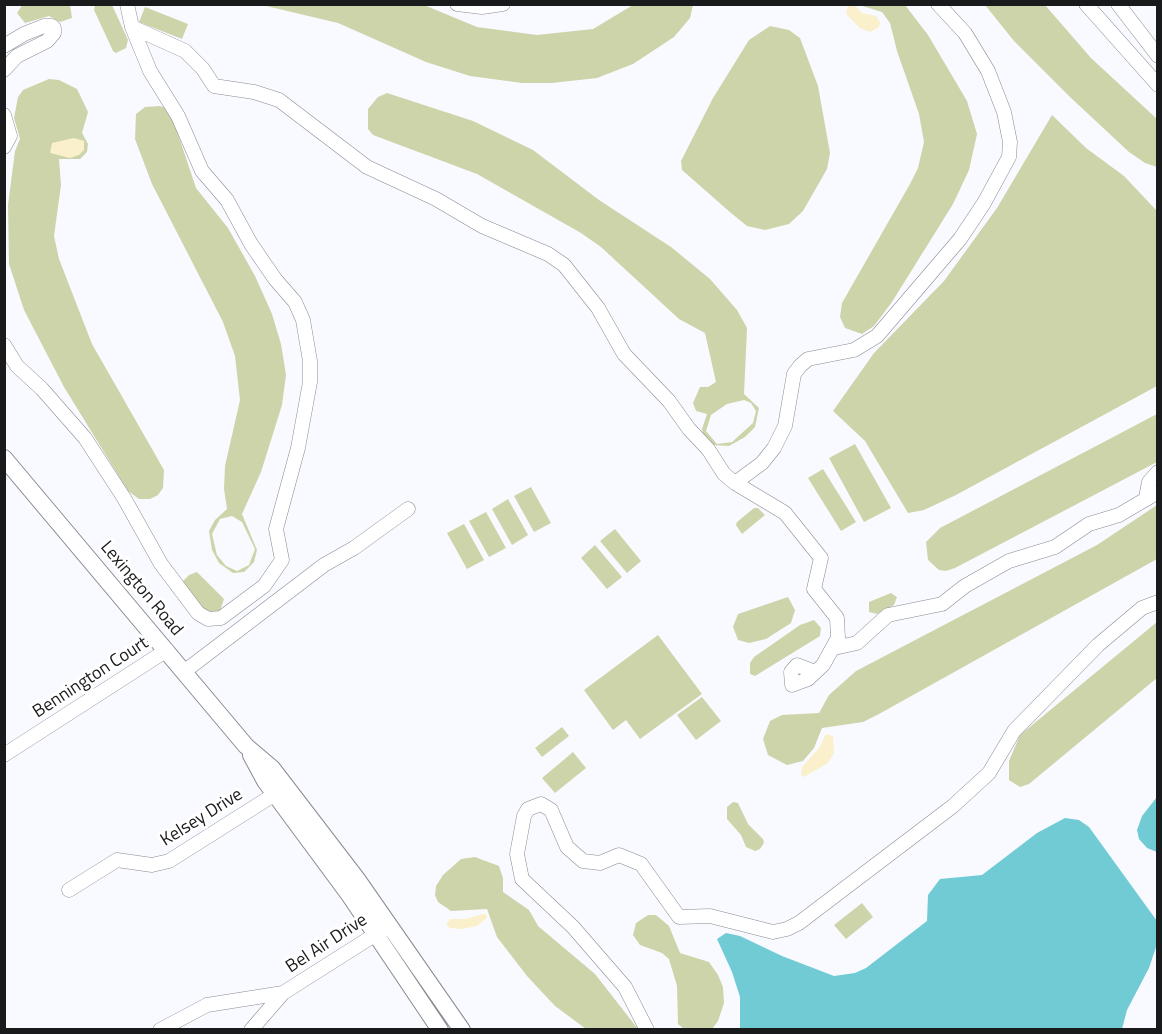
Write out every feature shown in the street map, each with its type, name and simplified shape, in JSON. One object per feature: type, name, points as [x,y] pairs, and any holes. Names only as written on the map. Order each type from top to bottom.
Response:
[{"type":"main road","name":"Lexington Road","points":[[4,458],[246,746],[273,768],[281,790],[382,930],[462,1029]]},
{"type":"main road","name":"Lexington Road","points":[[382,930],[441,1029]]},
{"type":"street","points":[[4,345],[17,366],[42,389],[85,438],[124,498],[161,564],[198,613],[208,619],[221,618],[264,585],[282,560],[276,529],[298,448],[310,382],[310,361],[301,312],[256,252],[225,196],[202,171],[178,116],[150,70],[132,27],[127,4]]},
{"type":"street","points":[[457,4],[482,7],[503,4]]},
{"type":"street","points":[[735,483],[762,463],[774,448],[784,426],[794,374],[800,366],[808,358],[854,350],[877,336],[960,239],[984,203],[1009,157],[1008,130],[1001,99],[992,79],[965,33],[938,4]]},
{"type":"street","points":[[1086,4],[1158,85]]},
{"type":"street","points":[[1106,26],[1120,8],[1158,57]]},
{"type":"street","points":[[4,46],[44,26],[54,28],[54,33],[47,41],[17,56],[4,70]]},
{"type":"street","points":[[132,27],[185,51],[203,69],[214,86],[254,92],[279,100],[367,167],[436,199],[482,226],[548,254],[564,265],[598,308],[629,360],[669,401],[689,429],[708,449],[724,474],[785,513],[819,554],[821,558],[814,589],[837,618],[838,638],[834,648],[815,672]]},
{"type":"street","points":[[4,115],[10,136],[4,147]]},
{"type":"street","points":[[834,648],[857,643],[888,615],[942,604],[965,586],[1009,561],[1055,547],[1089,524],[1119,515],[1152,495],[1149,482],[1158,472]]},
{"type":"street","points":[[185,671],[324,565],[354,549],[408,509]]},
{"type":"street","points":[[647,1029],[625,987],[573,927],[522,879],[517,854],[524,816],[528,809],[541,804],[551,810],[567,847],[583,861],[600,863],[619,855],[641,864],[679,917],[711,916],[773,932],[787,929],[799,923],[954,806],[990,773],[1014,731],[1098,645],[1142,608],[1158,602]]},
{"type":"street","name":"Bennington Court","points":[[4,755],[167,650]]},
{"type":"street","name":"Kelsey Drive","points":[[69,890],[117,860],[152,866],[169,861],[281,790]]},
{"type":"street","name":"Bel Air Drive","points":[[251,1029],[283,993],[382,930]]},
{"type":"street","name":"Bel Air Drive","points":[[160,1029],[207,1005],[283,993]]},
{"type":"green space","points":[[23,4],[70,5],[72,18],[60,22],[49,16],[25,23],[17,13]]},
{"type":"green space","points":[[95,5],[112,5],[128,40],[126,48],[116,53],[113,51],[94,10]]},
{"type":"green space","points":[[262,5],[424,5],[477,27],[537,35],[593,29],[633,5],[693,5],[690,18],[674,37],[633,64],[597,78],[552,83],[522,83],[470,76],[426,62],[338,23]]},
{"type":"green space","points":[[859,5],[905,5],[928,35],[967,101],[977,134],[969,170],[953,204],[892,302],[874,326],[862,334],[845,328],[840,317],[842,303],[910,184],[918,168],[924,142],[919,114],[897,51],[890,23],[882,12]]},
{"type":"green space","points":[[985,5],[1045,5],[1091,58],[1157,119],[1157,167],[1145,163],[1129,152],[1070,97],[1014,41]]},
{"type":"green space","points":[[145,7],[188,24],[182,39],[139,22]]},
{"type":"green space","points":[[770,26],[789,30],[800,38],[818,86],[830,153],[827,169],[803,211],[789,224],[765,230],[747,226],[731,213],[682,170],[681,161],[713,98],[749,40]]},
{"type":"green space","points":[[49,79],[59,80],[77,89],[88,112],[82,133],[88,144],[87,152],[80,159],[59,159],[61,185],[54,236],[59,259],[92,344],[164,470],[163,488],[158,495],[150,499],[139,499],[128,491],[64,387],[24,310],[9,264],[8,205],[15,151],[20,139],[14,118],[18,97],[23,90]]},
{"type":"green space","points":[[387,93],[473,121],[533,150],[599,200],[671,247],[710,279],[737,310],[747,328],[744,394],[759,408],[755,427],[745,437],[729,446],[712,445],[704,438],[702,429],[707,414],[696,411],[693,403],[700,387],[708,387],[716,382],[705,333],[679,319],[601,247],[581,233],[477,174],[373,135],[368,129],[368,109],[378,97]],"holes":[[[744,400],[751,403],[756,411],[753,423],[732,442],[717,444],[706,431],[711,415],[727,404]]]},
{"type":"green space","points":[[145,107],[166,108],[173,119],[196,188],[228,228],[255,276],[272,314],[281,344],[286,375],[282,405],[261,472],[242,514],[257,550],[254,562],[244,572],[233,573],[219,563],[212,550],[209,531],[215,520],[227,509],[224,489],[225,466],[240,400],[235,356],[223,322],[152,184],[135,139],[136,114]],"holes":[[[232,516],[242,522],[255,549],[249,565],[237,571],[226,566],[217,555],[212,534],[220,519]]]},
{"type":"green space","points":[[1052,115],[1086,148],[1124,176],[1157,211],[1157,386],[956,495],[924,510],[908,513],[865,441],[833,411],[874,353],[944,281],[997,208]]},
{"type":"green space","points":[[1157,414],[1157,462],[955,568],[946,571],[939,570],[928,560],[926,542],[940,528]]},
{"type":"green space","points":[[855,444],[891,508],[864,522],[829,458]]},
{"type":"green space","points":[[823,469],[856,522],[841,531],[808,478]]},
{"type":"green space","points":[[531,487],[551,523],[534,532],[514,496]]},
{"type":"green space","points":[[508,499],[528,535],[512,545],[492,509]]},
{"type":"green space","points":[[1157,505],[1157,559],[879,714],[863,722],[822,728],[814,748],[803,761],[787,765],[768,755],[763,739],[770,721],[782,715],[819,713],[829,695],[856,671],[1097,545]]},
{"type":"green space","points":[[754,508],[758,508],[765,515],[742,534],[736,525],[737,522]]},
{"type":"green space","points":[[486,512],[506,548],[489,557],[469,521]]},
{"type":"green space","points":[[464,524],[484,560],[467,569],[447,533]]},
{"type":"green space","points":[[615,529],[641,561],[627,573],[600,541]]},
{"type":"green space","points":[[595,545],[622,577],[607,589],[581,558]]},
{"type":"green space","points":[[197,572],[224,599],[220,611],[208,615],[181,583],[189,575]]},
{"type":"green space","points":[[891,593],[897,597],[894,605],[877,614],[869,612],[869,602]]},
{"type":"green space","points":[[788,597],[795,610],[791,623],[766,639],[749,643],[738,640],[733,627],[738,614]]},
{"type":"green space","points":[[814,620],[821,628],[820,636],[755,676],[750,674],[750,663],[754,657],[800,625]]},
{"type":"green space","points":[[1157,622],[1157,678],[1029,784],[1020,787],[1009,780],[1009,761],[1020,735]]},
{"type":"green space","points":[[658,635],[702,694],[640,739],[626,720],[613,730],[584,690]]},
{"type":"green space","points":[[702,697],[721,721],[696,740],[677,715]]},
{"type":"green space","points":[[562,727],[569,736],[542,757],[535,748]]},
{"type":"green space","points":[[573,752],[586,768],[555,793],[542,778]]},
{"type":"green space","points":[[733,802],[738,803],[748,824],[763,839],[764,843],[760,849],[755,851],[746,847],[741,835],[727,819],[727,807]]},
{"type":"green space","points":[[475,857],[499,866],[503,878],[503,892],[529,910],[538,926],[595,974],[638,1029],[586,1029],[555,1006],[527,976],[497,937],[487,909],[451,911],[438,902],[435,895],[436,886],[443,875],[461,859]]},
{"type":"green space","points":[[862,903],[873,917],[846,939],[834,925]]},
{"type":"green space","points":[[648,915],[656,915],[669,926],[680,953],[709,962],[718,975],[723,987],[724,1003],[718,1021],[712,1029],[684,1029],[678,1024],[677,986],[669,959],[662,953],[640,945],[633,935],[636,923]]},
{"type":"sand","points":[[848,5],[854,5],[862,13],[876,16],[880,22],[879,27],[870,32],[860,28],[846,14]]},
{"type":"sand","points":[[74,138],[84,141],[84,150],[79,155],[70,158],[50,153],[52,143]]},
{"type":"sand","points":[[826,734],[833,736],[834,753],[828,763],[804,777],[801,775],[802,767],[819,748]]},
{"type":"sand","points":[[486,914],[487,918],[477,926],[462,929],[450,928],[446,925],[450,919],[466,919]]},
{"type":"water","points":[[1157,797],[1157,852],[1147,848],[1139,839],[1137,830],[1142,816]]},
{"type":"water","points":[[1065,818],[1079,820],[1089,827],[1157,921],[1157,944],[1149,968],[1127,1010],[1122,1029],[740,1029],[740,997],[717,939],[726,933],[740,936],[782,956],[834,976],[855,973],[866,968],[927,921],[928,895],[940,879],[982,875],[1037,833]]}]
